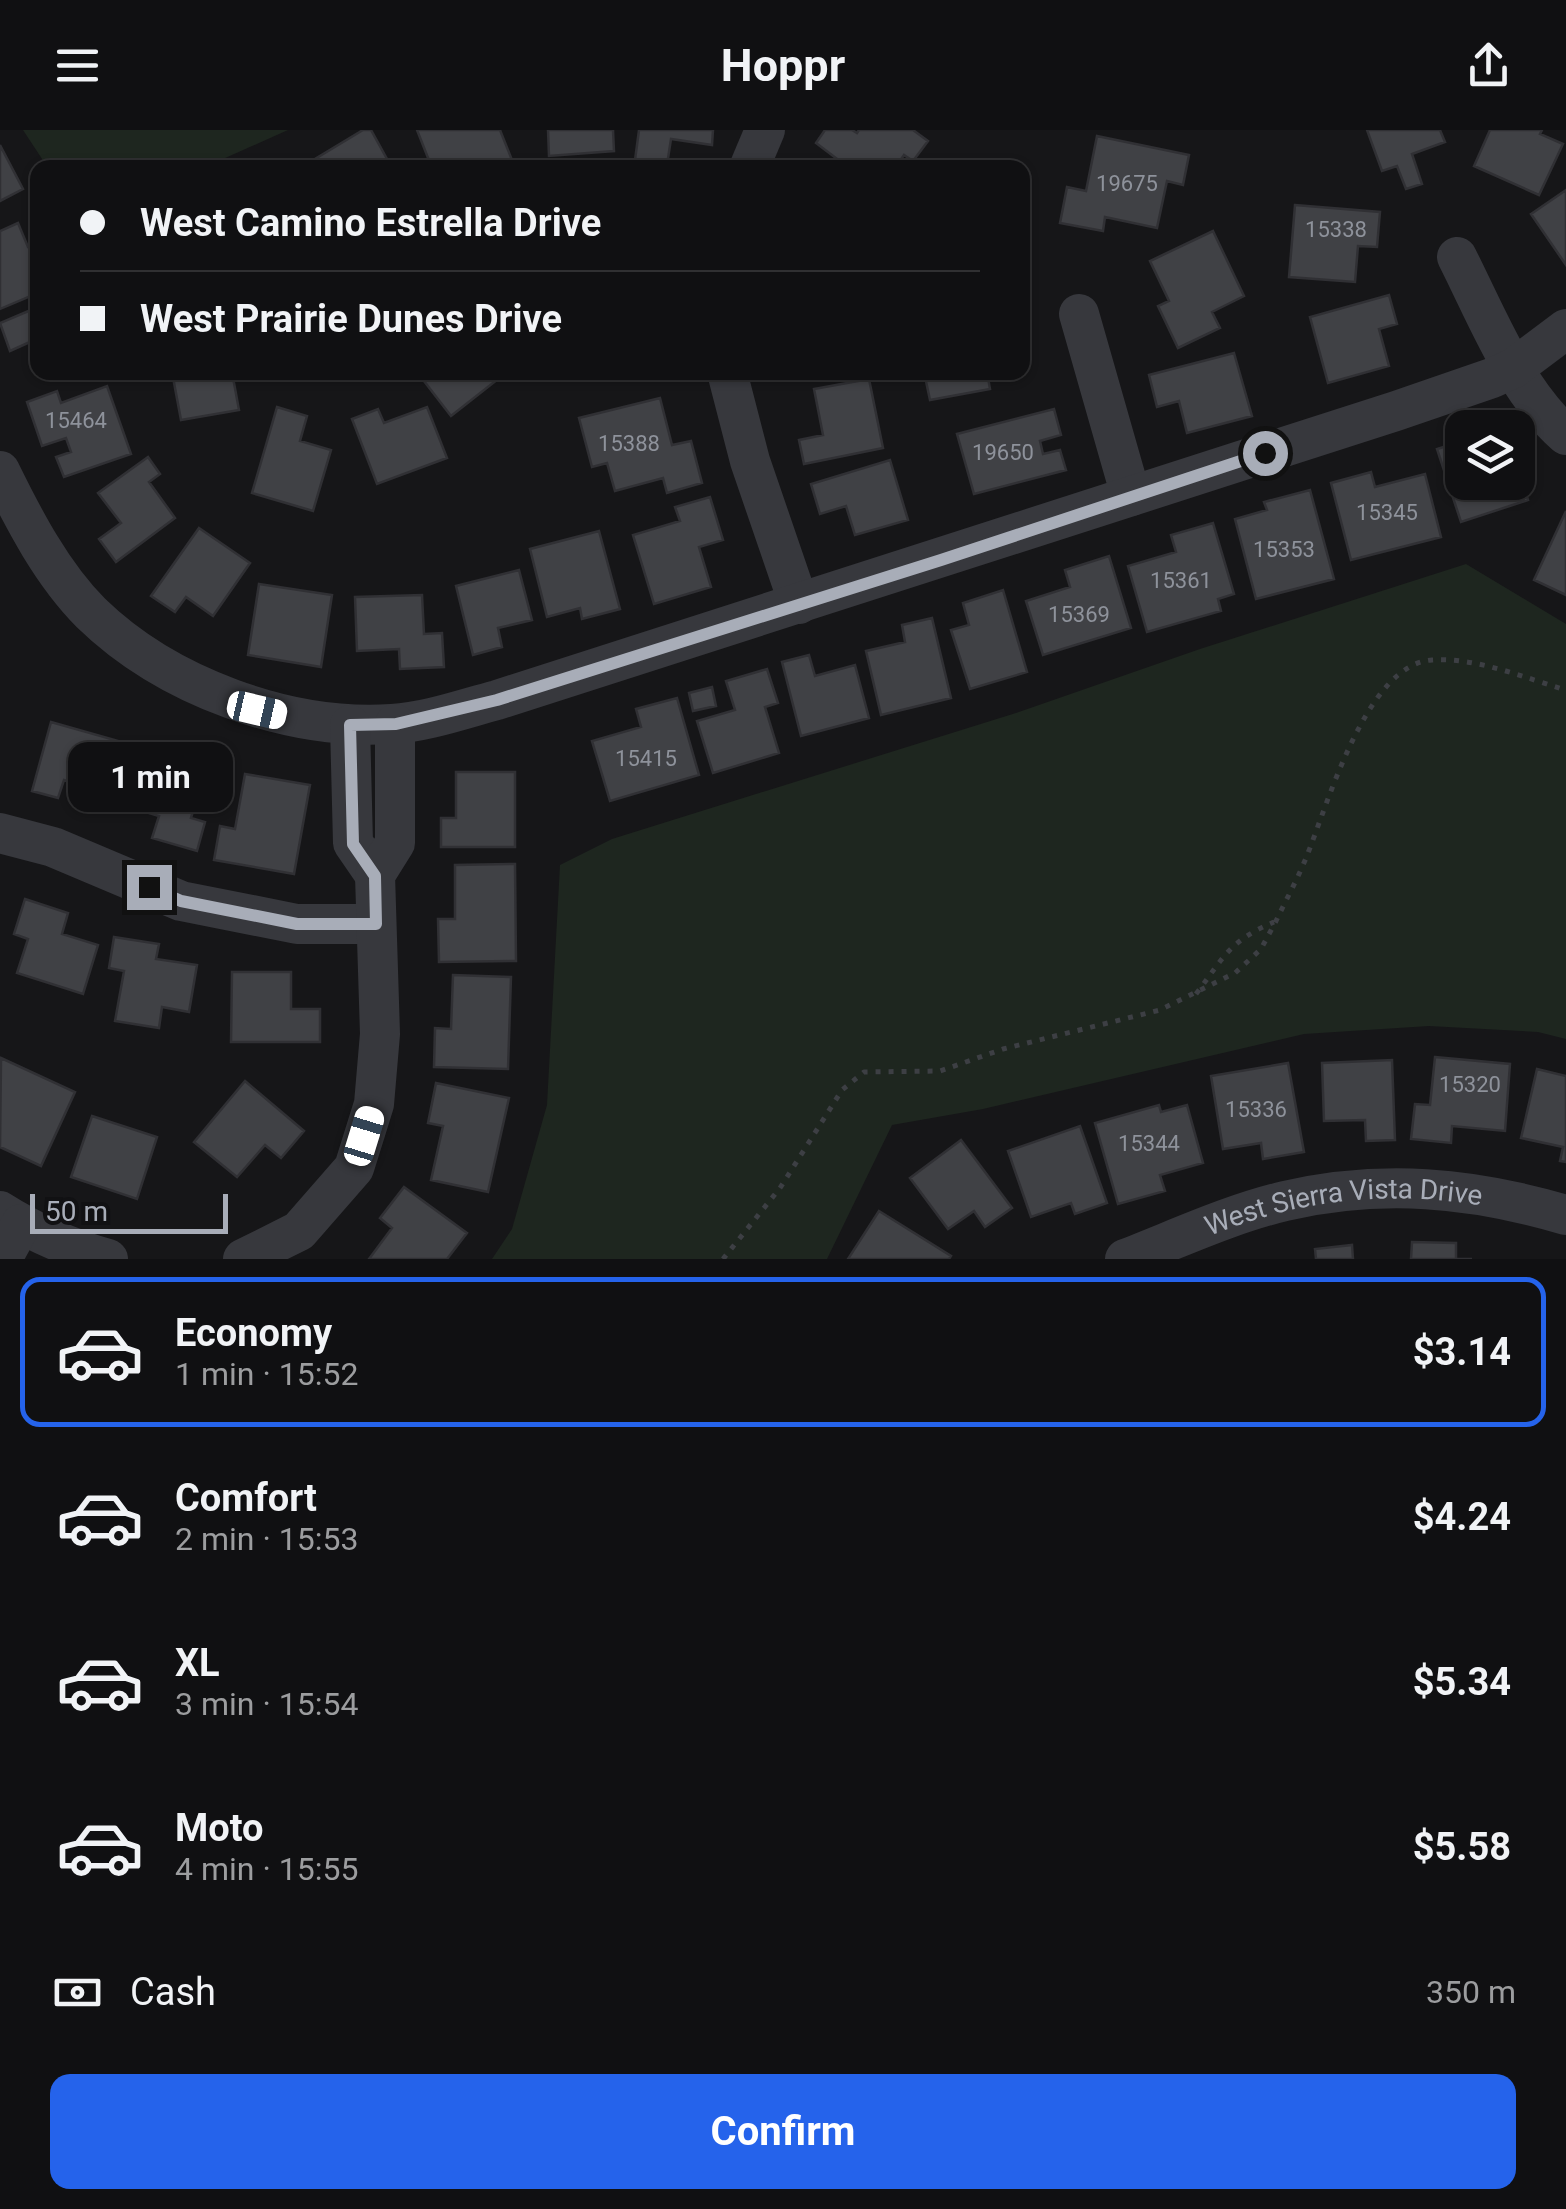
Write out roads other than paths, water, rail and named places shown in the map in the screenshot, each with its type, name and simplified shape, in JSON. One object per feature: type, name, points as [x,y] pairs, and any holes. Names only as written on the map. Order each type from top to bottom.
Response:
[{"type":"street","points":[[752,160],[765,130]]},
{"type":"street","points":[[1457,257],[1514,368],[1566,435]]},
{"type":"street","points":[[1079,314],[1131,496]]},
{"type":"street","points":[[0,472],[21,514],[62,578],[91,613],[154,660],[257,710],[298,720],[396,724],[497,700],[1396,411],[1514,368],[1566,329]]},
{"type":"street","points":[[730,380],[750,461],[799,604]]},
{"type":"street","points":[[243,1259],[299,1231],[354,1168],[374,1104],[380,1034],[375,876],[396,842],[396,724]]},
{"type":"street","points":[[350,725],[353,844],[375,876]]},
{"type":"street","points":[[0,834],[53,847],[181,901],[297,924],[376,924]]},
{"type":"street","name":"West Sierra Vista Drive","points":[[1125,1259],[1285,1202],[1377,1188],[1442,1188],[1506,1198],[1566,1215]]},
{"type":"street","points":[[8,1231],[108,1259]]}]
